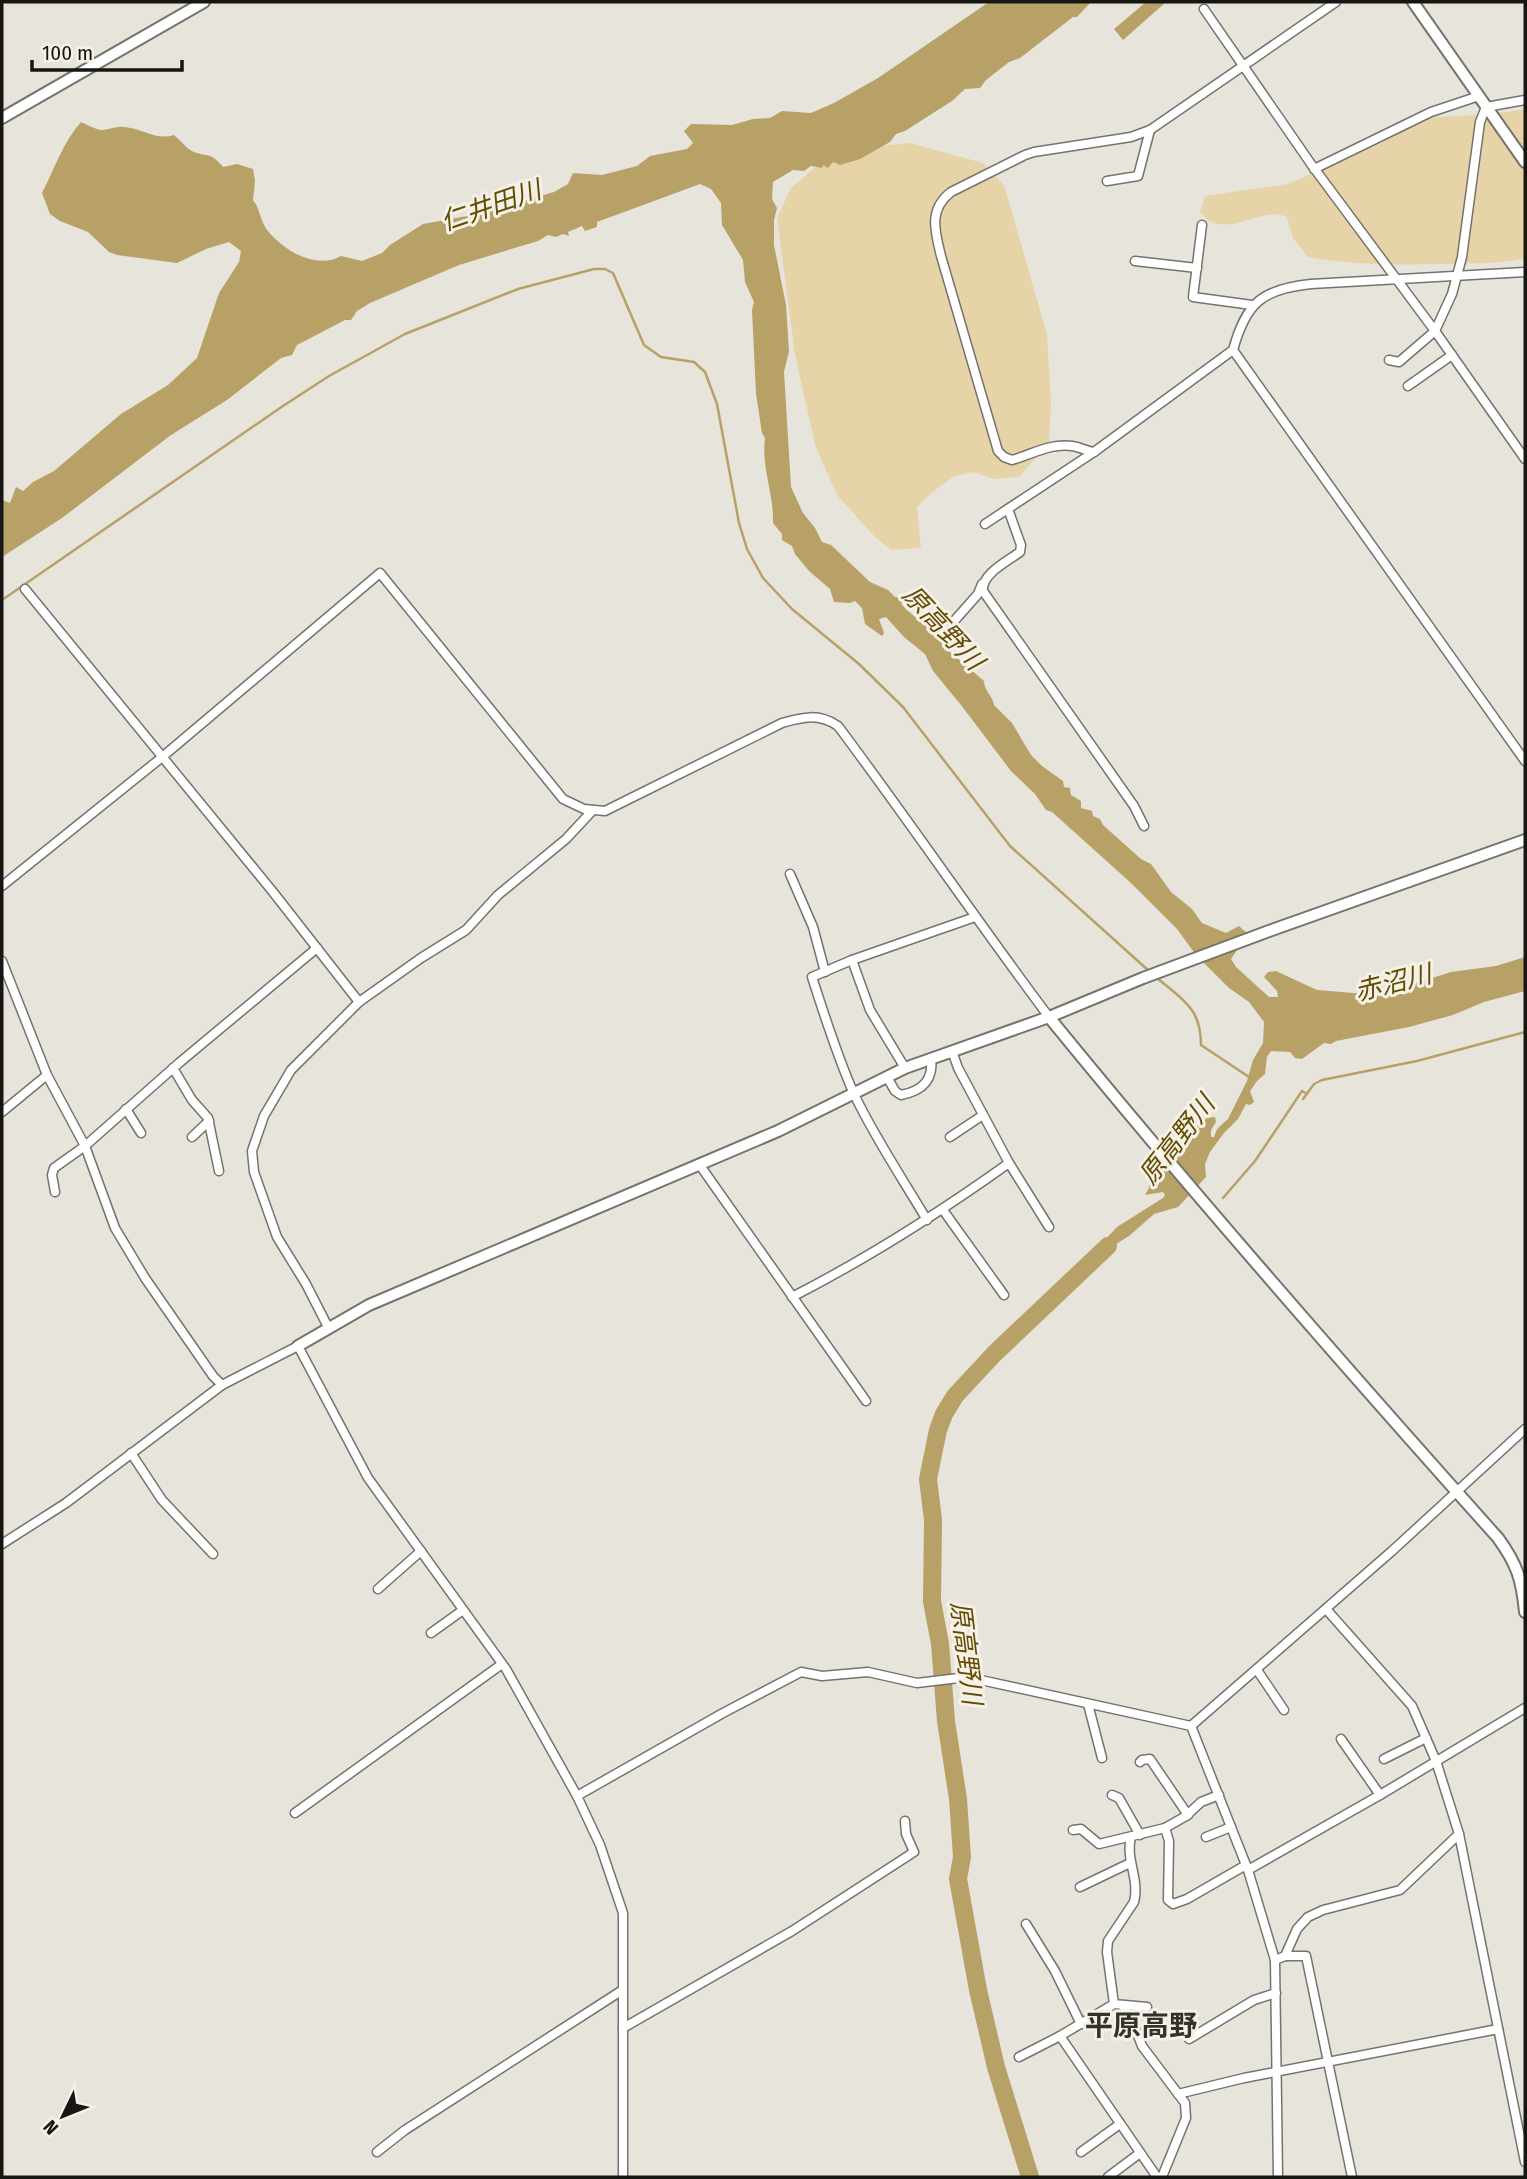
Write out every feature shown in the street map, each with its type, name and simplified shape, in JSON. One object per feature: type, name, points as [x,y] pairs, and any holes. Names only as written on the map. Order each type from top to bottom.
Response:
[{"type":"street","points":[[2,118],[204,2]]},
{"type":"street","points":[[1094,452],[1078,447],[1058,446],[1043,448],[1012,460],[998,451],[933,224],[943,199],[951,192],[1034,152],[1131,137],[1150,130],[1336,2]]},
{"type":"street","points":[[1413,2],[1525,162]]},
{"type":"street","points":[[1204,9],[1314,169],[1435,331],[1525,459]]},
{"type":"street","points":[[1314,169],[1431,112],[1479,96]]},
{"type":"street","points":[[1486,107],[1525,100]]},
{"type":"street","points":[[1389,360],[1399,362],[1435,331],[1452,294],[1480,122],[1486,107]]},
{"type":"street","points":[[1108,181],[1138,176],[1150,130]]},
{"type":"street","points":[[1202,225],[1193,297],[1252,305]]},
{"type":"street","points":[[1135,261],[1197,268]]},
{"type":"street","points":[[985,524],[1094,452],[1233,350],[1238,332],[1252,305],[1264,297],[1298,286],[1525,272]]},
{"type":"street","points":[[1233,350],[1525,761]]},
{"type":"street","points":[[1408,386],[1452,355]]},
{"type":"street","points":[[955,620],[978,594],[986,577],[1020,552],[1021,545],[1008,509]]},
{"type":"street","points":[[2,886],[161,758],[380,573],[563,799],[583,809],[605,811],[782,723],[813,716],[827,718],[838,726],[879,780],[1049,1017],[1155,1148],[1511,1555],[1523,1585],[1525,1612]]},
{"type":"street","points":[[982,584],[983,591],[1134,806],[1144,826]]},
{"type":"street","points":[[25,589],[359,1002]]},
{"type":"street","points":[[328,1328],[306,1284],[277,1237],[254,1172],[251,1151],[264,1116],[291,1070],[317,1041],[359,1002],[421,958],[467,930],[498,895],[566,839],[593,810]]},
{"type":"street","points":[[2,1544],[66,1503],[222,1385],[369,1305],[778,1131],[905,1068],[1049,1017],[1269,931],[1525,840]]},
{"type":"street","points":[[790,874],[813,927],[825,972]]},
{"type":"street","points":[[927,1220],[854,1093],[835,1050],[812,977],[852,960],[975,917]]},
{"type":"street","points":[[55,1192],[52,1171],[85,1146],[317,947]]},
{"type":"street","points":[[852,960],[870,1010],[905,1068]]},
{"type":"street","points":[[2,961],[47,1074],[85,1146],[115,1228],[168,1310],[222,1385]]},
{"type":"street","points":[[952,1051],[958,1068],[1009,1163],[1049,1227]]},
{"type":"street","points":[[887,1077],[898,1094],[913,1092],[928,1080],[932,1067],[931,1058]]},
{"type":"street","points":[[173,1068],[192,1100],[206,1114],[219,1171]]},
{"type":"street","points":[[2,1112],[47,1074]]},
{"type":"street","points":[[126,1109],[141,1133]]},
{"type":"street","points":[[950,1137],[983,1115]]},
{"type":"street","points":[[192,1137],[209,1121]]},
{"type":"street","points":[[792,1297],[843,1271],[927,1220],[1009,1163]]},
{"type":"street","points":[[699,1164],[866,1402]]},
{"type":"street","points":[[943,1210],[1004,1295]]},
{"type":"street","points":[[298,1346],[368,1478],[502,1664],[577,1796],[600,1845],[623,1913],[623,2177]]},
{"type":"street","points":[[1191,1727],[1525,1429]]},
{"type":"street","points":[[131,1453],[162,1500],[213,1554]]},
{"type":"street","points":[[378,1589],[421,1551]]},
{"type":"street","points":[[1326,1609],[1412,1706],[1436,1761],[1459,1834],[1525,2162]]},
{"type":"street","points":[[431,1633],[463,1610]]},
{"type":"street","points":[[295,1813],[502,1664]]},
{"type":"street","points":[[1257,1670],[1284,1710]]},
{"type":"street","points":[[577,1796],[801,1672],[822,1676],[868,1672],[917,1684],[967,1677],[1191,1727]]},
{"type":"street","points":[[1088,1704],[1102,1758]]},
{"type":"street","points":[[1165,1828],[1169,1841],[1168,1900],[1173,1904],[1380,1795],[1525,1708]]},
{"type":"street","points":[[1191,1727],[1247,1867],[1275,1960],[1278,2177]]},
{"type":"street","points":[[1384,1759],[1426,1738]]},
{"type":"street","points":[[1341,1739],[1380,1795]]},
{"type":"street","points":[[1140,1762],[1142,1759],[1150,1759],[1188,1815]]},
{"type":"street","points":[[1112,1795],[1119,1798],[1136,1836]]},
{"type":"street","points":[[1073,1830],[1081,1829],[1098,1844],[1136,1836],[1165,1828],[1188,1815],[1201,1802],[1219,1795]]},
{"type":"street","points":[[623,2028],[792,1931],[914,1852],[906,1834],[905,1821]]},
{"type":"street","points":[[1206,1837],[1231,1827]]},
{"type":"street","points":[[1285,1956],[1297,1929],[1308,1917],[1323,1910],[1401,1890],[1459,1834]]},
{"type":"street","points":[[1114,2004],[1108,1941],[1134,1902],[1136,1884],[1128,1849],[1136,1836]]},
{"type":"street","points":[[1080,1887],[1130,1863]]},
{"type":"street","points":[[1026,1924],[1055,1970],[1081,2024]]},
{"type":"street","points":[[1275,1960],[1285,1956],[1306,1956],[1352,2177]]},
{"type":"street","points":[[377,2152],[405,2130],[621,1991]]},
{"type":"street","points":[[1189,2039],[1254,2000],[1276,1993]]},
{"type":"street","points":[[1019,2057],[1114,2004],[1147,2007]]},
{"type":"street","points":[[1060,2036],[1140,2153],[1160,2177],[1187,2110],[1142,2046],[1123,2006]]},
{"type":"street","points":[[1178,2094],[1244,2078],[1277,2074],[1498,2029]]},
{"type":"street","points":[[1081,2152],[1120,2124]]},
{"type":"street","points":[[1108,2177],[1140,2153]]},
{"type":"shaded area","points":[[989,2],[1091,2],[1077,17],[1073,17],[1020,58],[1009,62],[980,88],[965,89],[952,101],[860,159],[840,165],[833,162],[828,168],[823,165],[822,168],[811,166],[804,171],[793,170],[773,182],[772,199],[777,208],[774,245],[786,305],[789,351],[784,372],[791,487],[803,513],[822,542],[831,545],[870,582],[901,598],[902,605],[927,627],[936,628],[949,651],[984,681],[994,705],[1012,723],[1031,755],[1063,781],[1064,787],[1070,788],[1071,795],[1081,801],[1081,808],[1092,811],[1093,816],[1100,819],[1103,825],[1141,859],[1151,864],[1171,892],[1192,909],[1202,923],[1226,933],[1239,926],[1248,934],[1231,959],[1236,967],[1269,997],[1278,997],[1277,991],[1264,977],[1268,972],[1276,971],[1317,990],[1378,995],[1451,972],[1496,966],[1525,957],[1525,991],[1409,1027],[1331,1044],[1324,1043],[1302,1059],[1295,1058],[1290,1052],[1271,1051],[1267,1057],[1265,1074],[1250,1091],[1254,1102],[1246,1104],[1238,1119],[1210,1152],[1205,1164],[1206,1177],[1178,1207],[1154,1214],[1129,1236],[1108,1249],[1086,1272],[1104,1241],[1117,1227],[1163,1198],[1163,1192],[1145,1195],[1149,1181],[1200,1123],[1215,1117],[1216,1122],[1211,1130],[1211,1137],[1214,1137],[1217,1129],[1228,1119],[1263,1043],[1264,1022],[1249,1002],[1229,988],[1196,955],[1177,929],[1131,883],[1052,812],[1046,810],[1035,794],[1011,771],[933,671],[925,654],[904,637],[886,617],[879,619],[884,633],[882,636],[865,624],[862,608],[855,601],[834,602],[830,589],[809,571],[792,546],[782,540],[782,534],[773,523],[765,438],[756,394],[752,310],[754,302],[745,282],[743,260],[722,225],[721,203],[711,189],[700,184],[597,222],[597,227],[585,231],[582,226],[568,232],[569,236],[548,235],[538,241],[459,265],[370,303],[357,311],[351,320],[345,320],[297,345],[292,355],[281,358],[227,400],[171,435],[62,518],[2,557],[2,500],[10,503],[16,487],[23,491],[33,482],[54,471],[121,414],[168,385],[197,358],[219,293],[239,262],[241,251],[229,242],[206,249],[177,263],[117,255],[109,252],[88,232],[50,214],[42,193],[64,148],[81,122],[100,130],[124,127],[161,136],[174,135],[190,150],[211,156],[223,167],[237,164],[253,169],[253,200],[267,230],[282,245],[301,256],[321,261],[341,256],[362,261],[382,253],[423,224],[484,213],[554,192],[568,184],[573,173],[602,175],[637,166],[650,156],[687,149],[693,143],[684,131],[691,124],[732,125],[770,118],[782,111],[811,113],[878,78]]},
{"type":"shaded area","points":[[1146,2],[1166,2],[1123,40],[1114,29]]},
{"type":"shaded area","points":[[1525,109],[1525,259],[1484,263],[1410,264],[1325,260],[1308,257],[1293,238],[1287,217],[1269,214],[1223,225],[1210,221],[1200,212],[1205,196],[1288,184],[1380,144],[1424,118]]},
{"type":"shaded area","points":[[910,143],[983,163],[1004,185],[1047,335],[1051,403],[1049,443],[1019,477],[995,479],[973,472],[953,477],[917,507],[921,548],[891,550],[875,537],[837,495],[815,445],[795,355],[777,218],[791,188],[817,166],[851,149]]},
{"type":"waterway","points":[[2,600],[280,408],[329,376],[405,334],[518,289],[594,269],[605,269],[613,273],[644,345],[661,357],[694,362],[705,372],[717,404],[739,523],[747,549],[763,578],[792,609],[859,664],[903,707],[1010,846],[1149,971]]},
{"type":"waterway","points":[[1157,978],[1194,1013],[1201,1045],[1249,1077]]},
{"type":"waterway","points":[[1303,1099],[1314,1084],[1322,1080],[1417,1061],[1525,1032]]},
{"type":"waterway","points":[[1223,1198],[1255,1161],[1302,1091],[1307,1094]]},
{"type":"waterway","name":"原高野川","points":[[1030,2177],[996,2067],[978,1990],[958,1879],[962,1857],[958,1799],[946,1721],[940,1644],[932,1601],[933,1520],[928,1479],[938,1430],[955,1396],[994,1354],[1108,1246]]},
{"type":"district","name":"平原高野","points":[[1141,2025]]},
{"type":"water label","name":"仁井田川","points":[[491,206]]},
{"type":"water label","name":"赤沼川","points":[[1393,983]]}]
